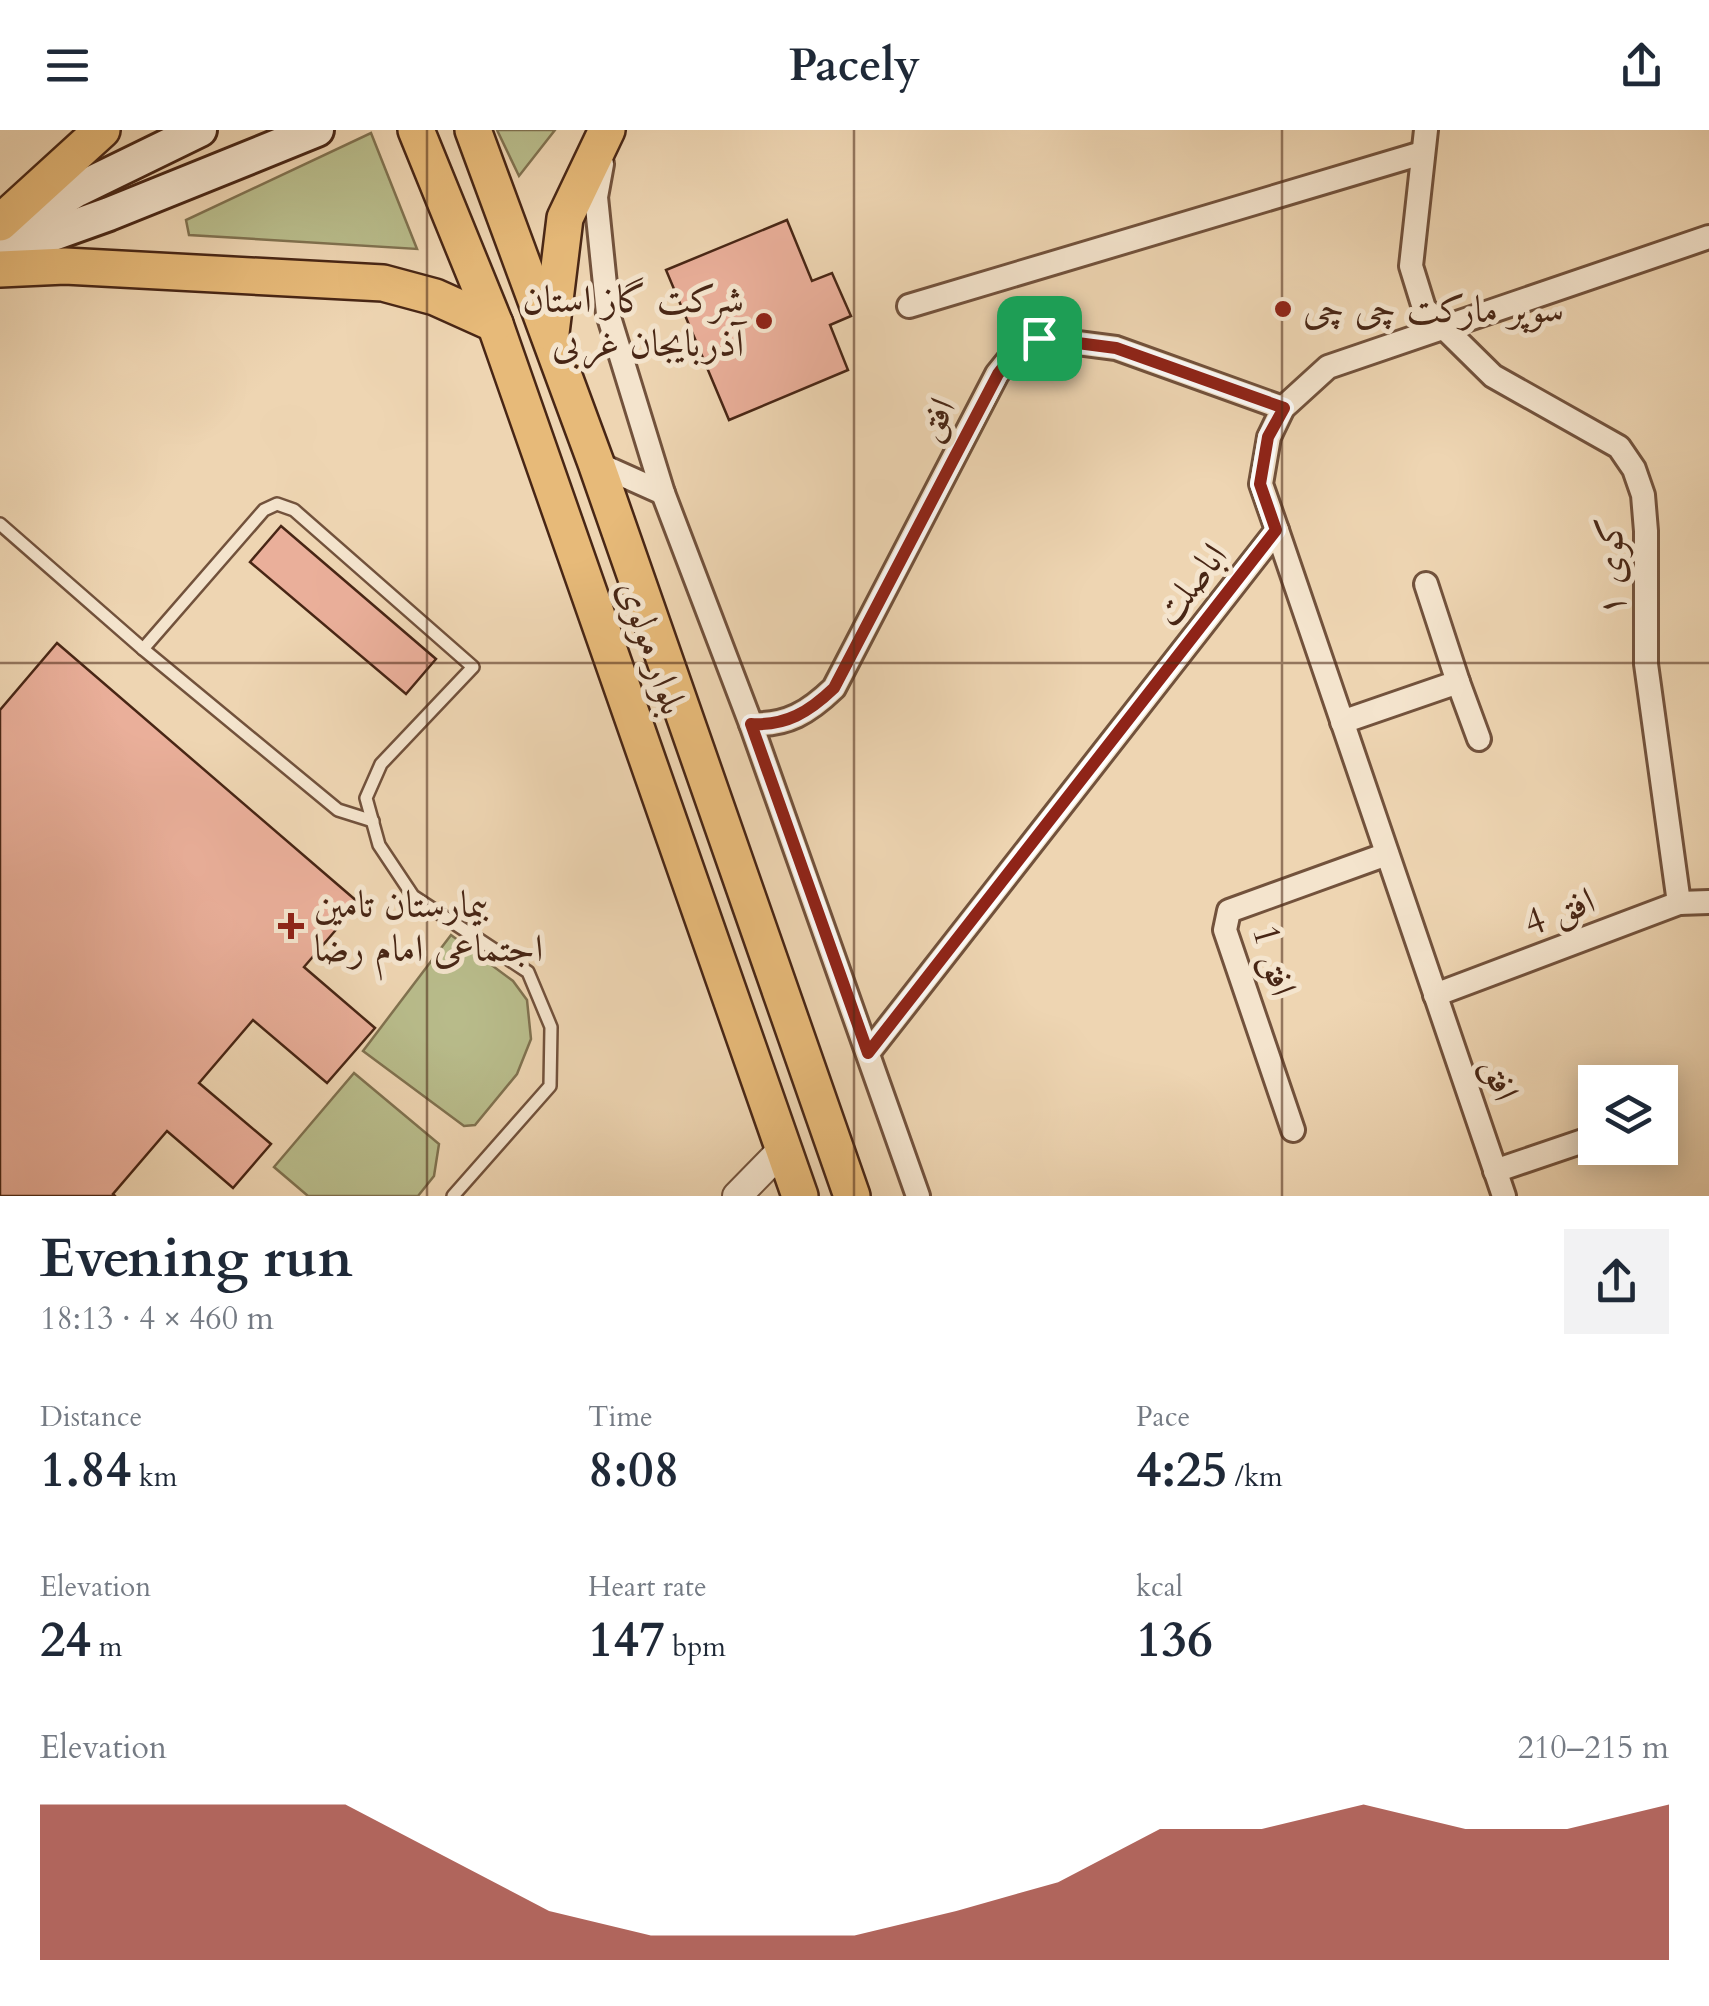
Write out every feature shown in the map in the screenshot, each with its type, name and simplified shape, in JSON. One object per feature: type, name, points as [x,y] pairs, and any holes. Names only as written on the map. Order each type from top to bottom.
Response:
[{"type":"main road","points":[[0,223],[102,130]]},
{"type":"main road","points":[[0,238],[78,190],[200,130]]},
{"type":"main road","points":[[0,253],[110,214],[317,130]]},
{"type":"main road","name":"بلوار مولوی","points":[[416,130],[495,324],[800,1196]]},
{"type":"main road","name":"بلوار مولوی","points":[[473,130],[596,462],[852,1196]]},
{"type":"main road","points":[[550,339],[565,218],[607,130]]},
{"type":"main road","points":[[0,269],[65,266],[383,283],[435,297],[495,324]]},
{"type":"street","points":[[607,130],[596,196],[608,314],[663,492],[751,724],[918,1196]]},
{"type":"street","points":[[909,306],[1424,142]]},
{"type":"street","name":"کوی ۱","points":[[1424,142],[1411,266],[1424,308],[1493,376],[1619,447],[1634,469],[1643,495],[1646,664],[1679,903]]},
{"type":"street","name":"اباصلت","points":[[868,1053],[1276,530],[1260,484],[1268,437],[1284,408],[1328,367],[1709,237]]},
{"type":"street","name":"افق","points":[[751,724],[772,725],[792,720],[814,708],[834,688],[998,374],[1018,348],[1039,338],[1116,348],[1284,408]]},
{"type":"street","points":[[596,462],[663,492]]},
{"type":"street","name":"افق","points":[[1276,530],[1504,1196]]},
{"type":"street","points":[[1426,584],[1478,738]]},
{"type":"street","points":[[1342,722],[1458,682]]},
{"type":"street","name":"افق 1","points":[[1293,1130],[1225,930],[1225,920],[1229,910],[1388,854]]},
{"type":"street","name":"افق 4","points":[[1435,995],[1679,903],[1709,902]]},
{"type":"street","points":[[1495,1171],[1578,1143]]},
{"type":"street","points":[[738,1196],[784,1149]]},
{"type":"lane","points":[[143,649],[264,510],[276,504],[294,510],[473,667],[381,764],[366,798],[379,845],[413,896],[528,972],[551,1027],[550,1086],[453,1196]]},
{"type":"lane","points":[[0,524],[143,649],[338,810],[372,821]]},
{"type":"green space","points":[[497,130],[555,130],[519,176]]},
{"type":"green space","points":[[371,133],[417,249],[189,235],[186,220]]},
{"type":"green space","points":[[451,935],[513,981],[527,1000],[531,1039],[517,1074],[475,1125],[464,1126],[363,1051]]},
{"type":"green space","points":[[354,1073],[439,1144],[434,1176],[418,1196],[308,1196],[274,1167]]},
{"type":"building","name":"شرکت گاز استان آذربایجان غربی","points":[[787,220],[812,281],[832,273],[851,316],[830,325],[848,370],[729,420],[666,270]]},
{"type":"building","points":[[281,526],[436,659],[406,694],[250,562]]},
{"type":"building","points":[[57,643],[359,903],[304,967],[375,1028],[327,1083],[253,1020],[199,1083],[271,1144],[233,1188],[167,1131],[115,1196],[0,1196],[0,710]]},
{"type":"place","name":"سوپر مارکت چی چی","points":[[1283,309]]},
{"type":"place","name":"شرکت گاز استان آذربایجان غربی","points":[[764,321]]},
{"type":"place","name":"بیمارستان تامین اجتماعی امام رضا","points":[[291,926]]},
{"type":"route","points":[[1039,338],[1116,348],[1284,408],[1268,437],[1260,484],[1276,530],[868,1053],[751,724],[772,725],[792,720],[814,708],[834,688],[998,374],[1018,348],[1039,338]]}]
